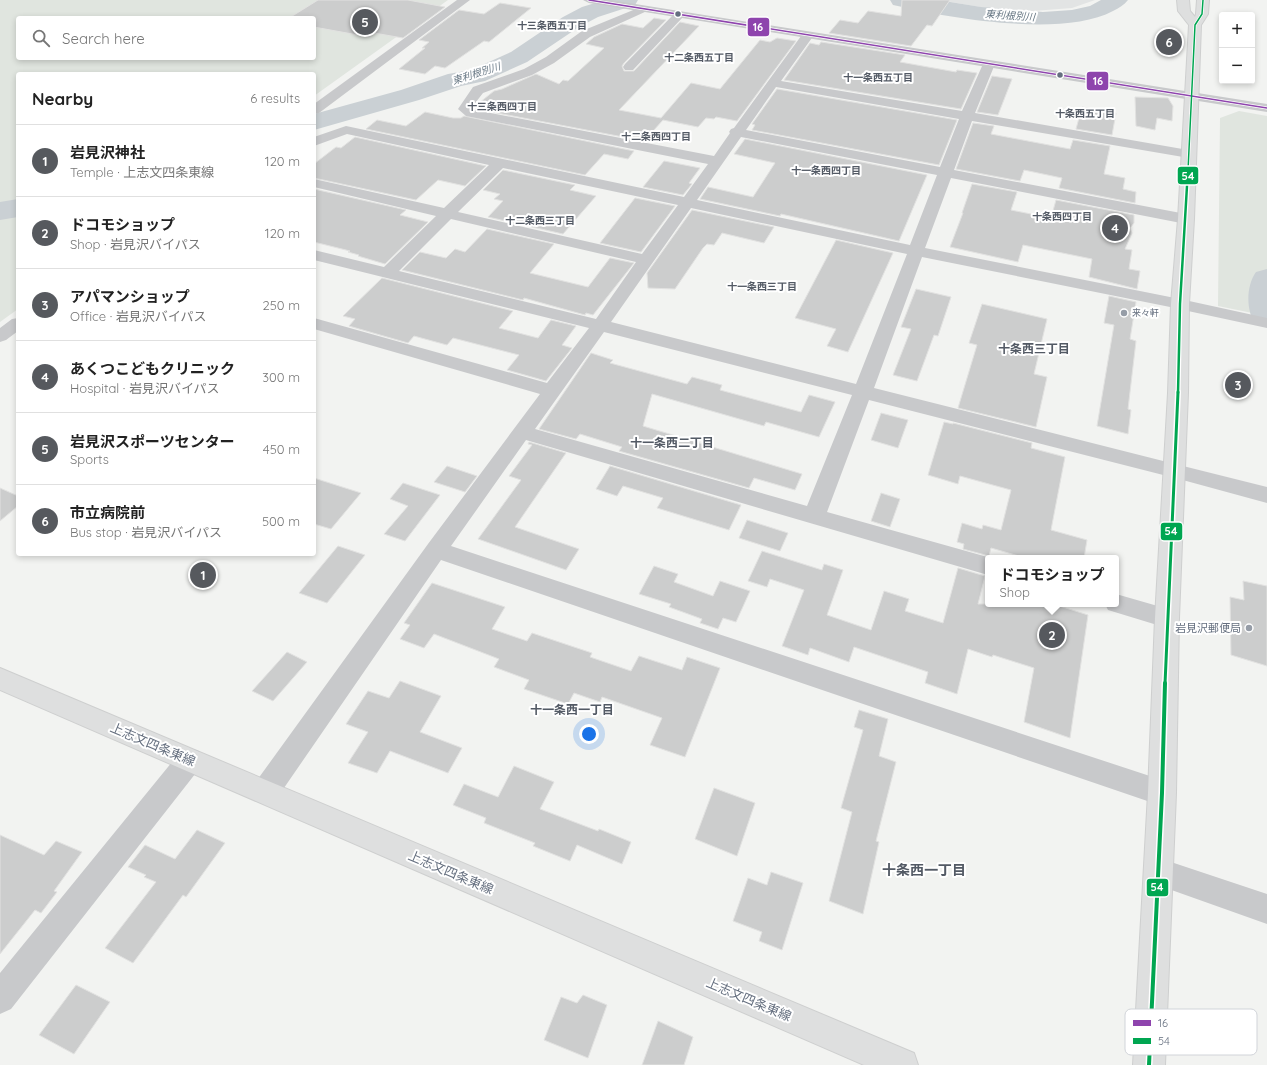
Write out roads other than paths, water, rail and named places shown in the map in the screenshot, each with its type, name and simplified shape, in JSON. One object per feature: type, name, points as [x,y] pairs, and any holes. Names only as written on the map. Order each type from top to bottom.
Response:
[{"type":"main road","points":[[1183,0],[1184,11],[1195,25]]},
{"type":"main road","points":[[1152,1009],[1159,872],[1167,618],[1175,471],[1180,304],[1186,219],[1195,25],[1202,14],[1203,0]]},
{"type":"main road","name":"上志文四条東線","points":[[0,679],[902,1065]]},
{"type":"main road","points":[[1149,1065],[1150,1055]]},
{"type":"street","points":[[318,107],[464,0]]},
{"type":"street","points":[[590,0],[1267,108]]},
{"type":"street","points":[[640,8],[586,34],[539,66],[517,77],[478,90],[465,109],[471,113],[716,161]]},
{"type":"street","points":[[629,67],[679,15]]},
{"type":"street","points":[[265,792],[436,550],[647,260],[736,132],[808,35]]},
{"type":"street","points":[[814,516],[967,116],[989,64]]},
{"type":"street","points":[[773,83],[1189,154]]},
{"type":"street","points":[[316,141],[346,130],[915,251],[1267,323]]},
{"type":"street","points":[[736,132],[1186,219]]},
{"type":"street","points":[[387,273],[499,163]]},
{"type":"street","points":[[316,183],[647,260]]},
{"type":"street","points":[[316,255],[863,391],[1267,495]]},
{"type":"street","points":[[0,336],[16,324]]},
{"type":"street","points":[[316,324],[552,390]]},
{"type":"street","points":[[522,432],[985,565]]},
{"type":"street","points":[[436,550],[1162,793]]},
{"type":"street","points":[[1119,604],[1167,618]]},
{"type":"street","points":[[0,998],[190,760]]},
{"type":"street","points":[[1159,872],[1267,909]]},
{"type":"waterway","name":"東利根別川","points":[[316,121],[410,95],[457,79],[476,76],[519,57],[571,22],[590,12],[627,0]]},
{"type":"waterway","name":"東利根別川","points":[[901,0],[951,9],[1012,17],[1043,18],[1072,16],[1097,11],[1117,0]]},
{"type":"waterway","name":"東利根別川","points":[[0,211],[16,208]]},
{"type":"waterway","points":[[1267,279],[1265,307],[1267,317]]},
{"type":"place","name":"岩見沢スポーツセンター","points":[[365,22]]},
{"type":"place","name":"市立病院前","points":[[1169,42]]},
{"type":"place","name":"あくつこどもクリニック","points":[[1115,228]]},
{"type":"place","name":"来々軒","points":[[1124,313]]},
{"type":"place","name":"アパマンショップ","points":[[1238,385]]},
{"type":"place","name":"岩見沢神社","points":[[203,575]]},
{"type":"place","name":"岩見沢郵便局","points":[[1249,628]]},
{"type":"place","name":"ドコモショップ","points":[[1052,635]]},
{"type":"district","name":"十三条西五丁目","points":[[552,25]]},
{"type":"district","name":"十二条西五丁目","points":[[699,57]]},
{"type":"district","name":"十一条西五丁目","points":[[878,77]]},
{"type":"district","name":"十三条西四丁目","points":[[502,106]]},
{"type":"district","name":"十条西五丁目","points":[[1085,113]]},
{"type":"district","name":"十二条西四丁目","points":[[656,136]]},
{"type":"district","name":"十一条西四丁目","points":[[826,170]]},
{"type":"district","name":"十条西四丁目","points":[[1062,216]]},
{"type":"district","name":"十二条西三丁目","points":[[540,220]]},
{"type":"district","name":"十一条西三丁目","points":[[762,286]]},
{"type":"district","name":"十条西三丁目","points":[[1034,349]]},
{"type":"district","name":"十一条西二丁目","points":[[672,443]]},
{"type":"district","name":"十一条西一丁目","points":[[572,710]]},
{"type":"district","name":"十条西一丁目","points":[[924,870]]}]
